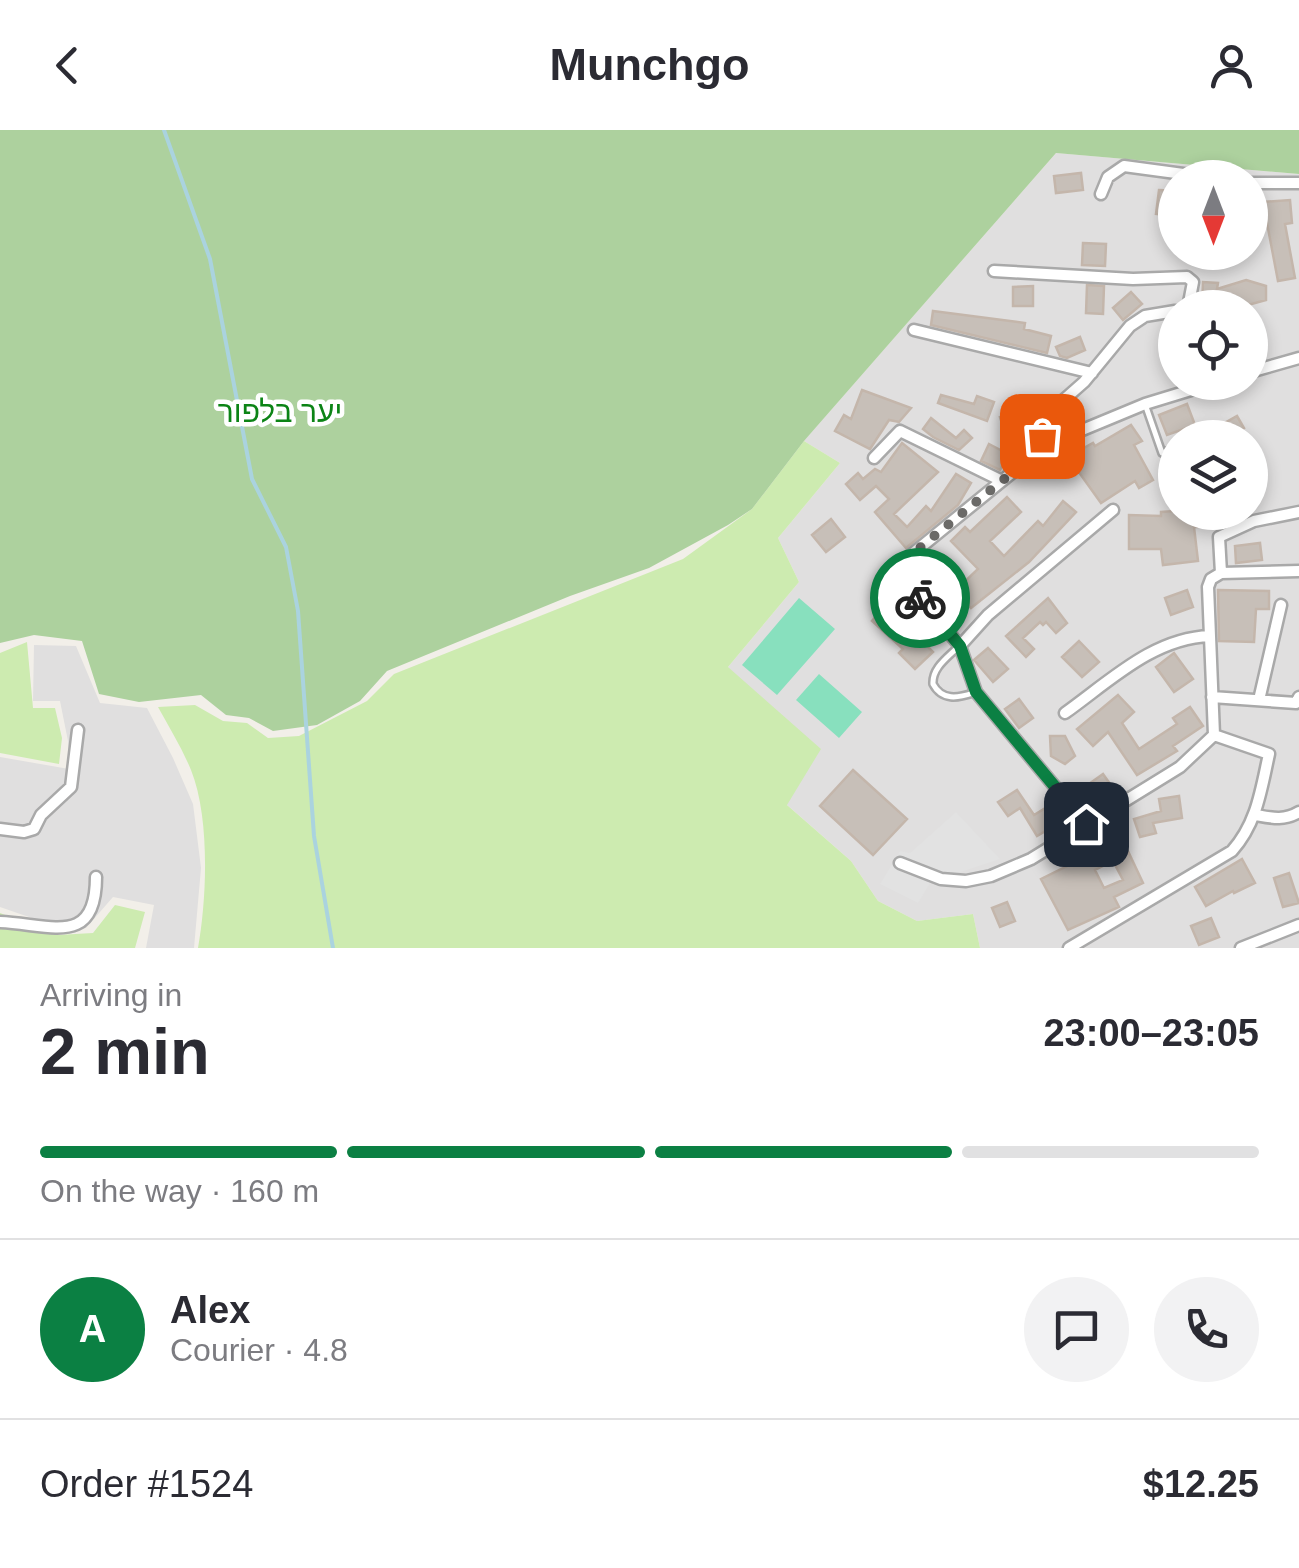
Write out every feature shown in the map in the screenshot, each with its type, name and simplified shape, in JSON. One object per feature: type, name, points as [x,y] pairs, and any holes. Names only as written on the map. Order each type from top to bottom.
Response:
[{"type":"street","points":[[1101,194],[1108,176],[1124,166],[1158,171]]},
{"type":"street","points":[[1268,182],[1299,183]]},
{"type":"street","points":[[994,271],[1133,279],[1187,277],[1193,282],[1192,290]]},
{"type":"street","points":[[1046,445],[1042,426],[1050,412],[1092,373],[1130,326],[1145,316],[1158,314]]},
{"type":"street","points":[[914,330],[1092,373]]},
{"type":"street","points":[[1268,367],[1299,358]]},
{"type":"street","points":[[1086,824],[976,692],[960,646],[895,568],[1046,445],[1158,400]]},
{"type":"street","points":[[874,458],[900,431],[1000,480]]},
{"type":"street","points":[[960,646],[988,615],[1113,510]]},
{"type":"street","points":[[1221,574],[1219,537],[1254,521],[1299,512]]},
{"type":"street","points":[[1214,735],[1208,586],[1211,578],[1221,574],[1299,571]]},
{"type":"street","points":[[1259,700],[1281,605]]},
{"type":"street","points":[[1065,713],[1150,652],[1175,640],[1210,636]]},
{"type":"street","points":[[1212,697],[1296,702],[1299,697]]},
{"type":"street","points":[[0,829],[24,832],[34,828],[41,815],[72,787],[78,730]]},
{"type":"street","points":[[900,863],[941,878],[966,881],[992,876],[1031,860],[1180,766],[1214,735]]},
{"type":"street","points":[[1069,948],[1232,852],[1246,836],[1256,816],[1269,754],[1214,735]]},
{"type":"street","points":[[1256,816],[1290,818],[1299,812]]},
{"type":"street","points":[[0,922],[62,930],[79,925],[96,904],[96,877]]},
{"type":"street","points":[[1240,948],[1299,925]]},
{"type":"lane","points":[[1144,404],[1158,442]]},
{"type":"lane","points":[[960,646],[938,666],[933,684],[946,696],[957,699],[976,692]]},
{"type":"shaded area","points":[[1056,153],[1158,162],[1158,270],[1268,270],[1268,171],[1299,174],[1299,948],[980,948],[973,914],[917,921],[878,901],[851,861],[786,804],[728,667],[799,582],[778,538],[840,463],[804,441]]},
{"type":"shaded area","points":[[34,645],[76,646],[100,703],[147,708],[193,804],[201,868],[194,948],[146,948],[154,905],[113,897],[86,928],[55,926],[0,907],[0,757],[69,769],[60,701],[33,701]]},
{"type":"shaded area","points":[[956,812],[1000,859],[958,873],[944,885],[932,880],[918,903],[880,884],[900,851],[910,853]]},
{"type":"green space","name":"יער בלפור","points":[[0,130],[1299,130],[1299,174],[1268,171],[1268,160],[1158,162],[1056,153],[804,441],[752,509],[649,568],[387,671],[360,701],[317,725],[273,731],[249,718],[226,715],[201,695],[139,702],[99,694],[82,641],[34,635],[0,643]]},
{"type":"green space","points":[[804,441],[840,463],[778,538],[799,582],[728,667],[821,749],[787,805],[851,861],[878,901],[917,921],[973,914],[980,948],[198,948],[205,882],[201,811],[191,770],[158,707],[195,705],[223,721],[247,723],[268,738],[299,736],[367,701],[394,674],[683,559],[752,509]]},
{"type":"green space","points":[[799,598],[835,629],[777,695],[742,665]]},
{"type":"green space","points":[[27,642],[33,708],[55,708],[62,738],[59,764],[0,753],[0,653]]},
{"type":"green space","points":[[819,674],[862,712],[839,738],[796,700]]},
{"type":"green space","points":[[115,905],[145,912],[135,948],[0,948],[0,913],[58,935],[93,933]]},
{"type":"building","points":[[1081,173],[1083,190],[1056,193],[1054,176]]},
{"type":"building","points":[[1290,200],[1292,223],[1285,224],[1295,278],[1278,281],[1268,228],[1268,202]]},
{"type":"building","points":[[1083,243],[1106,244],[1105,266],[1082,265]]},
{"type":"building","points":[[1246,280],[1266,286],[1266,290],[1203,290],[1203,282],[1218,283],[1217,289]]},
{"type":"building","points":[[1087,285],[1104,286],[1103,314],[1086,313]]},
{"type":"building","points":[[1033,286],[1033,306],[1013,306],[1013,287]]},
{"type":"building","points":[[1131,292],[1142,304],[1123,320],[1113,308]]},
{"type":"building","points":[[933,311],[1025,323],[1024,329],[1051,336],[1047,353],[931,325]]},
{"type":"building","points":[[1080,337],[1085,350],[1067,358],[1060,356],[1056,347]]},
{"type":"building","points":[[862,390],[911,408],[899,422],[889,420],[870,449],[835,431],[844,415],[851,419]]},
{"type":"building","points":[[941,395],[974,404],[977,396],[994,402],[987,421],[938,403]]},
{"type":"building","points":[[1187,404],[1193,420],[1161,420],[1159,415]]},
{"type":"building","points":[[1023,410],[1028,427],[1005,433],[1000,417]]},
{"type":"building","points":[[931,418],[956,438],[964,430],[972,438],[959,450],[923,429]]},
{"type":"building","points":[[1131,425],[1142,441],[1134,445],[1153,480],[1139,488],[1135,481],[1101,503],[1068,457]]},
{"type":"building","points":[[902,443],[938,472],[894,514],[907,527],[926,506],[931,511],[956,474],[971,483],[958,505],[906,548],[875,512],[889,499],[876,486],[860,500],[846,484],[858,473],[863,479],[875,469],[881,472]]},
{"type":"building","points":[[989,444],[1008,454],[1000,470],[981,461]]},
{"type":"building","points":[[1007,497],[1021,512],[990,541],[1004,556],[1038,521],[1043,526],[1063,501],[1076,512],[1029,562],[971,608],[955,591],[978,569],[951,541],[965,527],[970,532]]},
{"type":"building","points":[[1129,515],[1158,516],[1158,530],[1194,530],[1198,561],[1163,565],[1161,549],[1129,549]]},
{"type":"building","points":[[831,519],[845,537],[826,552],[812,535]]},
{"type":"building","points":[[1260,543],[1262,560],[1236,563],[1235,546]]},
{"type":"building","points":[[1187,590],[1193,607],[1171,615],[1165,598]]},
{"type":"building","points":[[1218,590],[1269,591],[1269,609],[1256,609],[1254,642],[1219,641]]},
{"type":"building","points":[[1048,598],[1067,623],[1056,633],[1046,622],[1040,622],[1023,638],[1034,649],[1026,657],[1006,636]]},
{"type":"building","points":[[886,605],[933,652],[915,669],[899,653],[903,649],[872,621]]},
{"type":"building","points":[[1079,641],[1099,662],[1082,677],[1062,657]]},
{"type":"building","points":[[988,648],[1008,669],[993,682],[974,660]]},
{"type":"building","points":[[1174,653],[1193,679],[1174,692],[1156,667]]},
{"type":"building","points":[[1118,695],[1134,712],[1122,723],[1139,749],[1177,724],[1173,718],[1190,707],[1203,726],[1173,746],[1177,751],[1137,775],[1108,732],[1093,746],[1077,729]]},
{"type":"building","points":[[1019,699],[1033,718],[1019,728],[1005,709]]},
{"type":"building","points":[[1050,736],[1065,736],[1075,756],[1065,764],[1051,756]]},
{"type":"building","points":[[853,770],[907,819],[873,855],[820,806]]},
{"type":"building","points":[[1103,774],[1115,791],[1097,803],[1086,786]]},
{"type":"building","points":[[1017,790],[1034,815],[1047,807],[1057,824],[1037,836],[1020,808],[1008,816],[998,802]]},
{"type":"building","points":[[1179,796],[1182,818],[1153,823],[1156,833],[1140,837],[1134,819],[1161,811],[1159,799]]},
{"type":"building","points":[[1119,832],[1143,883],[1114,897],[1119,907],[1068,930],[1041,879],[1100,846],[1098,842]],"holes":[[[1113,861],[1123,880],[1104,888],[1095,870]]]},
{"type":"building","points":[[1242,859],[1255,883],[1206,906],[1195,887]]},
{"type":"building","points":[[1289,873],[1299,903],[1283,907],[1274,878]]},
{"type":"building","points":[[1007,902],[1015,921],[1000,927],[992,908]]},
{"type":"building","points":[[1211,918],[1219,937],[1199,945],[1191,926]]},
{"type":"waterway","points":[[164,130],[210,259],[252,479],[286,547],[298,611],[314,836],[333,948]]},
{"type":"way so far","points":[[920,598],[895,568],[1046,445],[1042,436]]},
{"type":"route","points":[[920,598],[960,646],[976,692],[1086,824]]}]
